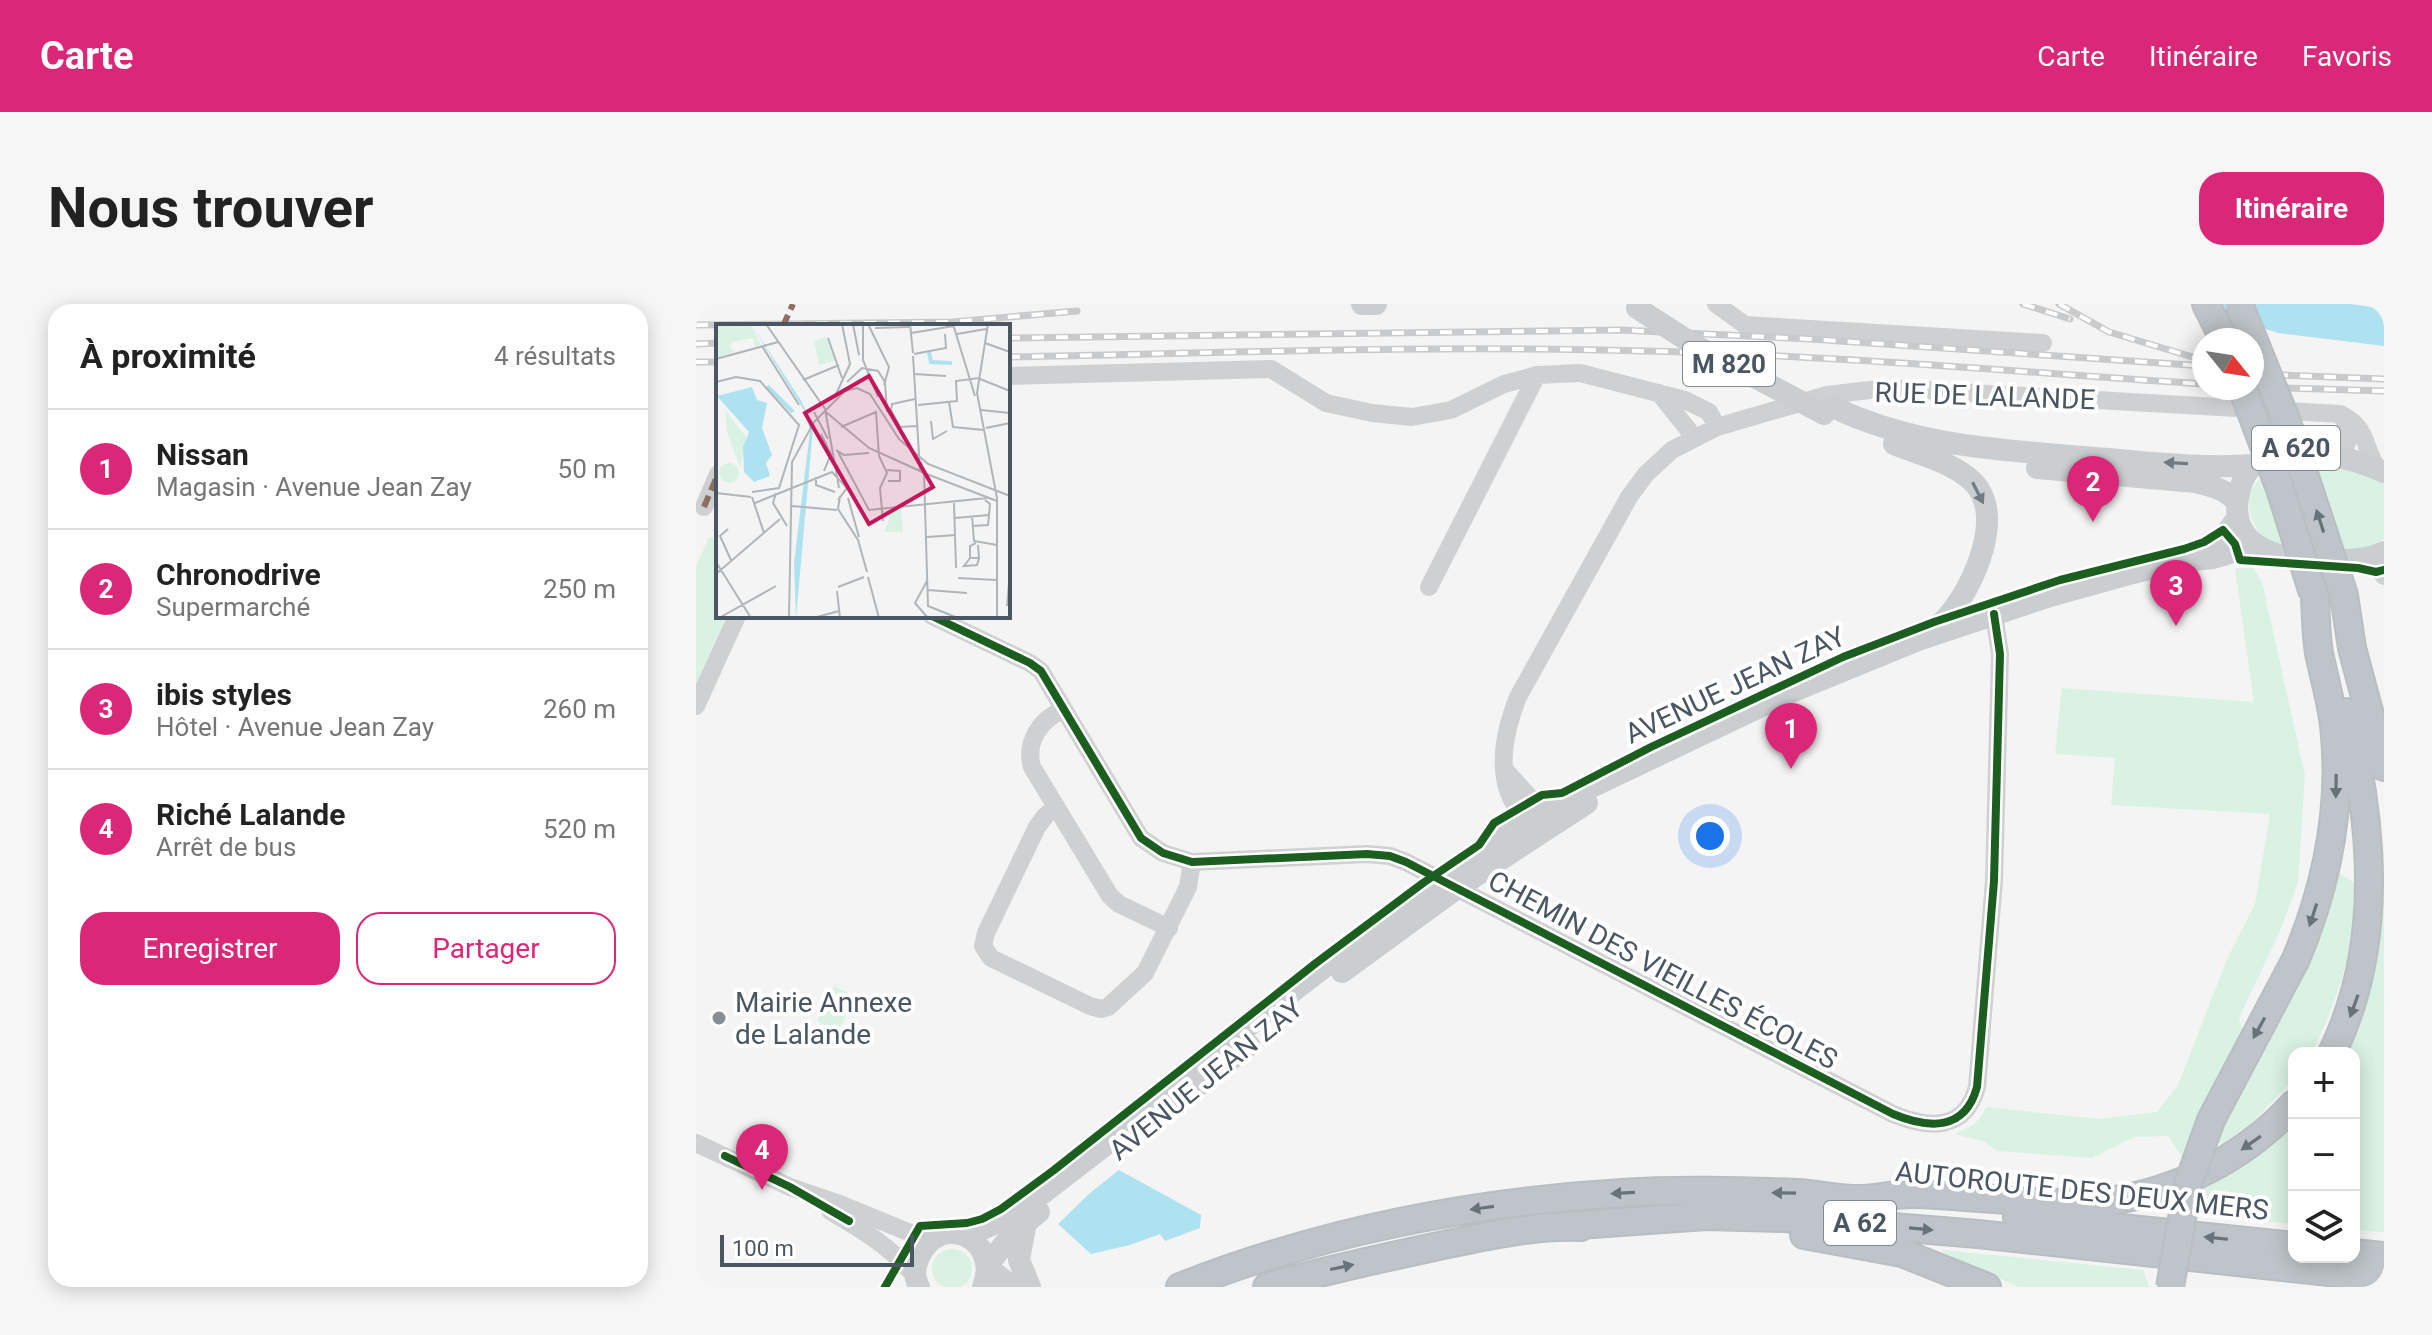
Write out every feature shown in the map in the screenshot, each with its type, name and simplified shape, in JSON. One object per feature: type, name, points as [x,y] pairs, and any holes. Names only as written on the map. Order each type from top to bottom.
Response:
[{"type":"highway","points":[[2206,304],[2218,328]]},
{"type":"highway","name":"A 620","points":[[2239,304],[2287,422],[2344,595]]},
{"type":"highway","name":"A 620","points":[[2247,400],[2280,489],[2314,595]]},
{"type":"highway","points":[[2314,595],[2352,735],[2373,870],[2373,913],[2366,969],[2335,1047]]},
{"type":"highway","points":[[2170,1287],[2188,1184],[2211,1120],[2296,959],[2326,869],[2334,823],[2336,761],[2328,686],[2319,651],[2314,595]]},
{"type":"highway","points":[[2344,595],[2364,643],[2384,717]]},
{"type":"highway","points":[[2344,595],[2352,648],[2384,767]]},
{"type":"highway","points":[[1862,1199],[1913,1193],[2080,1203],[2129,1198],[2202,1174],[2267,1131],[2288,1110]]},
{"type":"highway","name":"A 62","points":[[1180,1287],[1251,1261],[1355,1233],[1475,1209],[1575,1197],[1687,1191],[1801,1193],[1862,1199]]},
{"type":"highway","name":"AUTOROUTE DES DEUX MERS","points":[[1862,1199],[2288,1245]]},
{"type":"highway","name":"AUTOROUTE DES DEUX MERS","points":[[1564,1226],[1706,1216],[1797,1219],[1978,1234],[2384,1278]]},
{"type":"highway","points":[[1564,1226],[1736,1231],[1831,1239],[1902,1253],[1987,1287]]},
{"type":"highway","name":"A 62","points":[[1267,1287],[1325,1270],[1478,1238],[1564,1226]]},
{"type":"highway","points":[[2360,1254],[2384,1256]]},
{"type":"main road","points":[[1362,304],[1376,304]]},
{"type":"main road","name":"M 820","points":[[1640,305],[1696,346],[1828,410],[1921,439],[1971,447],[2119,460],[2254,465]]},
{"type":"main road","name":"M 820","points":[[1828,410],[1863,433],[1889,442],[1957,457],[2195,482],[2217,487],[2229,494],[2238,509]]},
{"type":"main road","points":[[1889,442],[1955,469],[1972,481],[1980,491],[1987,515],[1981,554],[1972,580],[1946,618],[1918,640]]},
{"type":"main road","points":[[2376,555],[2303,559],[2280,556],[2261,549],[2247,536],[2238,509],[2244,477],[2254,465],[2281,453],[2299,452],[2337,458],[2381,471]]},
{"type":"main road","name":"AVENUE JEAN ZAY","points":[[2183,561],[2223,538],[2238,509]]},
{"type":"main road","name":"AVENUE JEAN ZAY","points":[[967,1236],[1005,1219],[1037,1197],[1117,1136],[1199,1064],[1447,883],[1538,822],[1676,746],[1791,692],[1918,640],[1994,614],[2133,573],[2246,549],[2261,549]]},
{"type":"main road","points":[[1972,580],[1978,601],[1994,614]]},
{"type":"main road","name":"AVENUE JEAN ZAY","points":[[986,1273],[1012,1234],[1026,1222],[1312,994],[1497,840],[1538,822]]},
{"type":"main road","points":[[1026,1222],[1019,1260],[1030,1287]]},
{"type":"main road","points":[[914,1282],[920,1256],[936,1237],[956,1233],[967,1236],[981,1248],[986,1273],[1013,1287]]},
{"type":"street","points":[[1716,304],[1745,325],[2043,343]]},
{"type":"street","points":[[1010,376],[1271,369],[1326,403],[1372,413],[1412,417],[1451,410],[1504,384],[1537,375],[1580,373],[1699,406],[1709,412],[1717,427]]},
{"type":"street","points":[[1429,587],[1537,375]]},
{"type":"street","name":"RUE DE LALANDE","points":[[1497,840],[1503,830],[1506,790],[1502,749],[1507,724],[1518,697],[1629,497],[1659,461],[1694,437],[1717,427],[1827,395],[1887,388],[2340,414]]},
{"type":"street","points":[[1659,393],[1694,437]]},
{"type":"street","points":[[2337,458],[2348,445],[2350,432],[2340,414]]},
{"type":"street","points":[[2340,414],[2361,428],[2371,458],[2381,471]]},
{"type":"street","points":[[706,508],[716,480]]},
{"type":"street","points":[[2376,555],[2384,576]]},
{"type":"street","name":"CHEMIN DES VIEILLES ÉCOLES","points":[[936,618],[1041,671],[1141,838],[1151,848],[1192,862],[1324,854],[1390,856],[1893,1114],[1911,1122],[1931,1125],[1960,1117],[1974,1100],[1977,1087],[1994,881],[2000,654],[1994,614]]},
{"type":"street","points":[[696,706],[736,618]]},
{"type":"street","points":[[1063,710],[1055,713],[1037,730],[1028,753],[1032,767],[1110,896],[1119,904],[1169,928]]},
{"type":"street","points":[[1504,769],[1538,822]]},
{"type":"street","name":"RUE DE LALANDE","points":[[1506,790],[1514,804],[1538,822]]},
{"type":"street","points":[[1056,808],[1037,827],[986,933],[983,946],[991,958],[1101,1009],[1108,1007],[1145,973],[1188,887],[1192,862]]},
{"type":"street","points":[[696,1143],[790,1187],[908,1232],[936,1237]]},
{"type":"street","points":[[790,1187],[862,1228],[892,1250],[914,1282]]},
{"type":"green space","points":[[2309,464],[2339,466],[2384,481],[2384,539],[2355,551],[2317,552],[2275,547],[2261,535],[2252,518],[2249,499],[2257,482],[2268,474]]},
{"type":"green space","points":[[716,536],[716,618],[725,618],[696,684],[696,567],[709,537],[715,539]]},
{"type":"green space","points":[[2235,568],[2253,568],[2262,582],[2305,775],[2298,882],[2280,931],[2239,1018],[2243,1032],[2184,1160],[2168,1136],[2134,1137],[2092,1158],[1997,1151],[1985,1142],[1955,1134],[1978,1121],[1986,1107],[2099,1119],[2157,1112],[2178,1085],[2228,957],[2255,904],[2270,814],[2111,805],[2115,758],[2055,754],[2062,688],[2254,702]]},
{"type":"green space","points":[[2384,853],[2384,1232],[2360,1230],[2360,1047],[2347,1047],[2361,1017],[2376,961],[2383,903]]},
{"type":"green space","points":[[2334,870],[2359,886],[2349,951],[2330,1012],[2314,1047],[2288,1047],[2288,1085],[2242,1133],[2222,1148],[2216,1134]]},
{"type":"green space","points":[[834,986],[855,997],[838,1032],[817,1021]]},
{"type":"green space","points":[[2288,1123],[2288,1223],[2192,1214],[2202,1184]]},
{"type":"green space","points":[[952,1249],[966,1255],[972,1269],[966,1283],[952,1289],[938,1283],[932,1269],[938,1255]]},
{"type":"green space","points":[[1943,1250],[2143,1270],[2149,1286],[2156,1287],[2019,1287],[1943,1253]]},
{"type":"water","points":[[2190,304],[2351,304],[2384,309],[2384,346],[2278,333]]},
{"type":"water","points":[[1119,1170],[1201,1215],[1200,1228],[1165,1241],[1160,1234],[1091,1254],[1058,1224]]},
{"type":"railway","points":[[2023,304],[2070,319]]},
{"type":"railway","points":[[2059,304],[2109,332],[2192,357]]},
{"type":"railway","points":[[781,324],[952,322],[1077,311]]},
{"type":"railway","points":[[696,325],[716,325]]},
{"type":"railway","points":[[1010,338],[1620,330],[1810,339],[2192,365]]},
{"type":"railway","points":[[696,344],[716,343]]},
{"type":"railway","points":[[1010,357],[1564,349],[1853,360],[2192,383]]},
{"type":"railway","points":[[696,362],[716,362]]},
{"type":"railway","points":[[2264,374],[2384,379]]},
{"type":"railway","points":[[2264,387],[2384,391]]},
{"type":"marked path","points":[[784,324],[793,304]]},
{"type":"marked path","points":[[704,507],[716,479]]},
{"type":"cycle path","points":[[885,1287],[920,1226],[967,1223],[1001,1209],[1316,963],[1479,845],[1494,823],[1542,795],[1562,793],[1651,747],[1843,657],[1934,622],[2060,580],[2184,549],[2204,542],[2223,530],[2235,544],[2240,560],[2358,568],[2376,572],[2384,570]]},
{"type":"cycle path","points":[[936,618],[1041,671],[1141,838],[1163,853],[1192,862],[1367,854],[1390,856],[1893,1114],[1932,1124],[1955,1119],[1964,1112],[1977,1087],[1994,881],[2000,654],[1994,614]]},
{"type":"cycle path","points":[[725,1156],[790,1187],[849,1221]]},
{"type":"place","name":"Chronodrive","points":[[2093,522]]},
{"type":"place","name":"ibis styles","points":[[2176,626]]},
{"type":"place","name":"Nissan","points":[[1791,769]]},
{"type":"place","name":"Mairie Annexe de Lalande","points":[[719,1018]]},
{"type":"place","name":"Riché Lalande","points":[[762,1190]]}]
